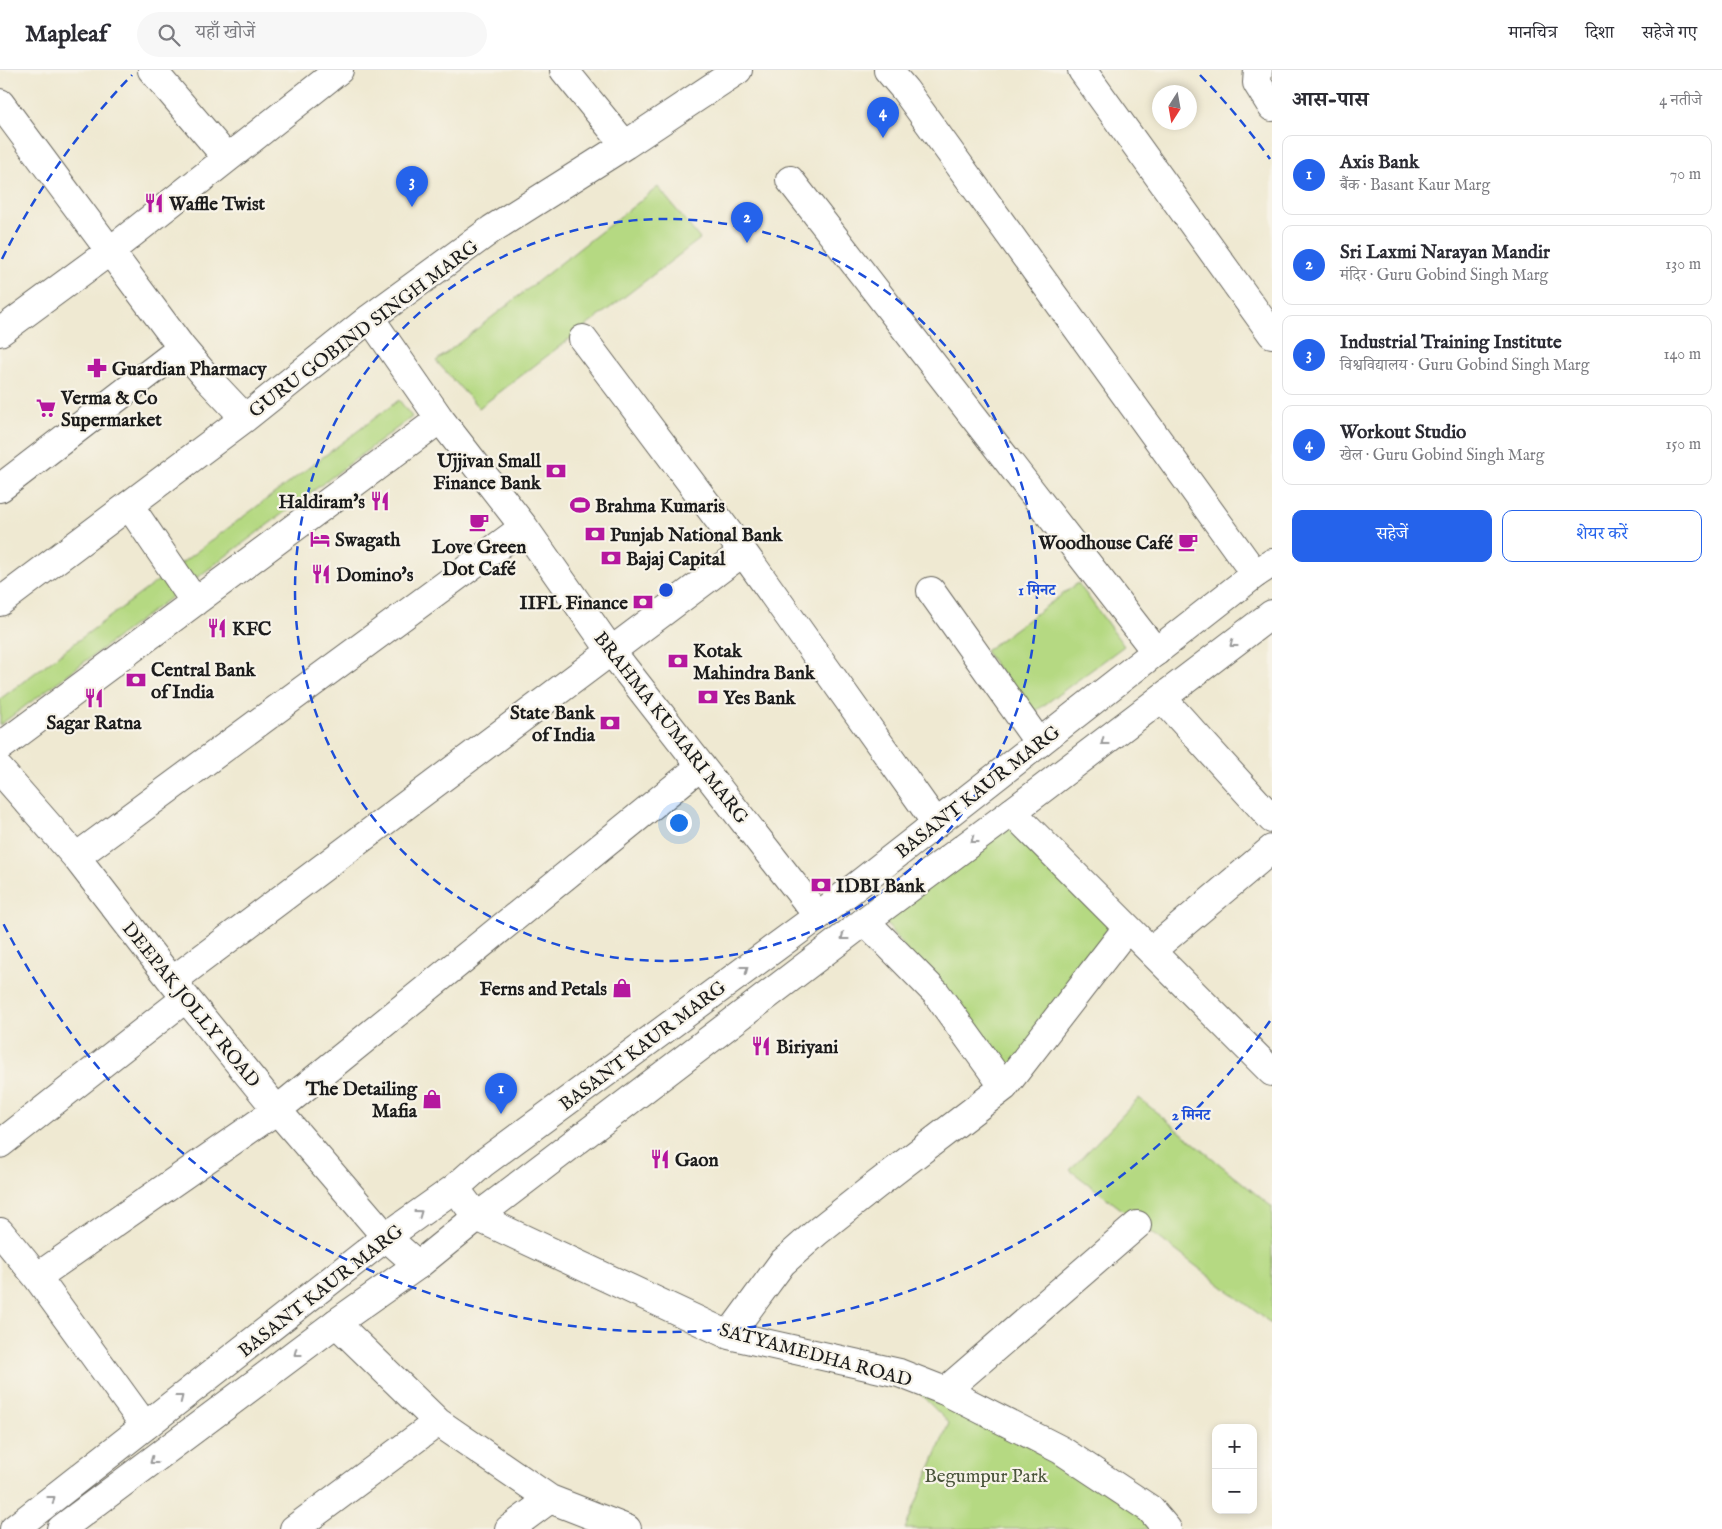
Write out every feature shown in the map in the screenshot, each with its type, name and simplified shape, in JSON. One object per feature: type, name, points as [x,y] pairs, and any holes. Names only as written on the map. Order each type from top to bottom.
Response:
[{"type":"street","points":[[152,70],[227,158]]},
{"type":"street","points":[[0,332],[110,251],[339,70]]},
{"type":"street","points":[[564,70],[625,145]]},
{"type":"street","name":"GURU GOBIND SINGH MARG","points":[[0,602],[245,418],[370,318],[492,229],[625,145],[738,70]]},
{"type":"street","points":[[888,70],[905,90],[1264,569]]},
{"type":"street","points":[[1082,70],[1272,334]]},
{"type":"street","points":[[1258,70],[1257,83],[1272,107]]},
{"type":"street","points":[[0,103],[182,348],[245,418]]},
{"type":"street","points":[[790,180],[1156,652]]},
{"type":"street","name":"BRAHMA KUMARI MARG","points":[[370,318],[440,419],[524,527],[611,652],[818,916]]},
{"type":"street","points":[[583,339],[743,552],[936,823]]},
{"type":"street","points":[[0,488],[182,348]]},
{"type":"street","points":[[0,747],[440,419]]},
{"type":"street","points":[[129,505],[195,602]]},
{"type":"street","points":[[76,857],[524,527]]},
{"type":"street","points":[[0,1144],[179,990],[611,652],[743,552]]},
{"type":"street","name":"BASANT KAUR MARG","points":[[14,1529],[386,1237],[455,1188],[482,1164],[818,916],[1264,569]]},
{"type":"street","points":[[932,591],[1039,743]]},
{"type":"street","name":"BASANT KAUR MARG","points":[[61,1529],[336,1323],[418,1265],[865,921],[1012,812],[1272,614]]},
{"type":"street","points":[[1162,698],[1272,819]]},
{"type":"street","points":[[37,1278],[277,1110],[702,766]]},
{"type":"street","name":"DEEPAK JOLLY ROAD","points":[[0,770],[76,857],[179,990],[277,1110],[386,1237],[418,1265]]},
{"type":"street","points":[[1012,812],[1272,1072]]},
{"type":"street","points":[[1151,951],[1272,849]]},
{"type":"street","points":[[865,921],[936,993],[1004,1088]]},
{"type":"street","points":[[729,1335],[782,1263],[875,1186],[1004,1088],[1127,928]]},
{"type":"street","points":[[455,1188],[477,1218]]},
{"type":"street","name":"SATYAMEDHA ROAD","points":[[477,1218],[729,1335],[899,1373],[945,1390],[1061,1450],[1150,1509],[1167,1529]]},
{"type":"street","points":[[945,1390],[1136,1225]]},
{"type":"street","points":[[0,1232],[37,1278],[145,1426]]},
{"type":"street","points":[[336,1323],[438,1422],[550,1499],[627,1529]]},
{"type":"street","points":[[294,1529],[438,1422]]},
{"type":"street","points":[[509,1529],[550,1499]]},
{"type":"green space","points":[[658,187],[700,239],[479,408],[436,361]]},
{"type":"green space","points":[[399,400],[412,417],[0,725],[0,699]]},
{"type":"green space","points":[[1078,583],[1124,646],[1032,714],[985,651]]},
{"type":"green space","points":[[1012,812],[1127,928],[1004,1087],[879,913]]},
{"type":"green space","points":[[1139,1098],[1272,1207],[1272,1324],[1070,1170]]},
{"type":"green space","name":"Begumpur Park","points":[[899,1373],[945,1391],[1167,1529],[905,1529],[949,1423]]},
{"type":"place","name":"Workout Studio","points":[[883,138]]},
{"type":"place","name":"Waffle Twist","points":[[154,203]]},
{"type":"place","name":"Industrial Training Institute","points":[[412,207]]},
{"type":"place","name":"Sri Laxmi Narayan Mandir","points":[[747,243]]},
{"type":"place","name":"Guardian Pharmacy","points":[[97,368]]},
{"type":"place","name":"Verma & Co Supermarket","points":[[46,408]]},
{"type":"place","name":"Ujjivan Small Finance Bank","points":[[556,471]]},
{"type":"place","name":"Haldiram's","points":[[380,501]]},
{"type":"place","name":"Brahma Kumaris","points":[[580,505]]},
{"type":"place","name":"Love Green Dot Café","points":[[479,522]]},
{"type":"place","name":"Punjab National Bank","points":[[595,534]]},
{"type":"place","name":"Swagath","points":[[320,539]]},
{"type":"place","name":"Woodhouse Café","points":[[1188,542]]},
{"type":"place","name":"Bajaj Capital","points":[[611,558]]},
{"type":"place","name":"Domino's","points":[[321,574]]},
{"type":"place","name":"IIFL Finance","points":[[643,602]]},
{"type":"place","name":"KFC","points":[[217,628]]},
{"type":"place","name":"Kotak Mahindra Bank","points":[[678,661]]},
{"type":"place","name":"Central Bank of India","points":[[136,680]]},
{"type":"place","name":"Yes Bank","points":[[708,697]]},
{"type":"place","name":"Sagar Ratna","points":[[94,698]]},
{"type":"place","name":"State Bank of India","points":[[610,723]]},
{"type":"place","name":"IDBI Bank","points":[[821,885]]},
{"type":"place","name":"Ferns and Petals","points":[[622,988]]},
{"type":"place","name":"Biriyani","points":[[761,1046]]},
{"type":"place","name":"The Detailing Mafia","points":[[432,1099]]},
{"type":"place","name":"Axis Bank","points":[[501,1114]]},
{"type":"place","name":"Gaon","points":[[660,1159]]}]
